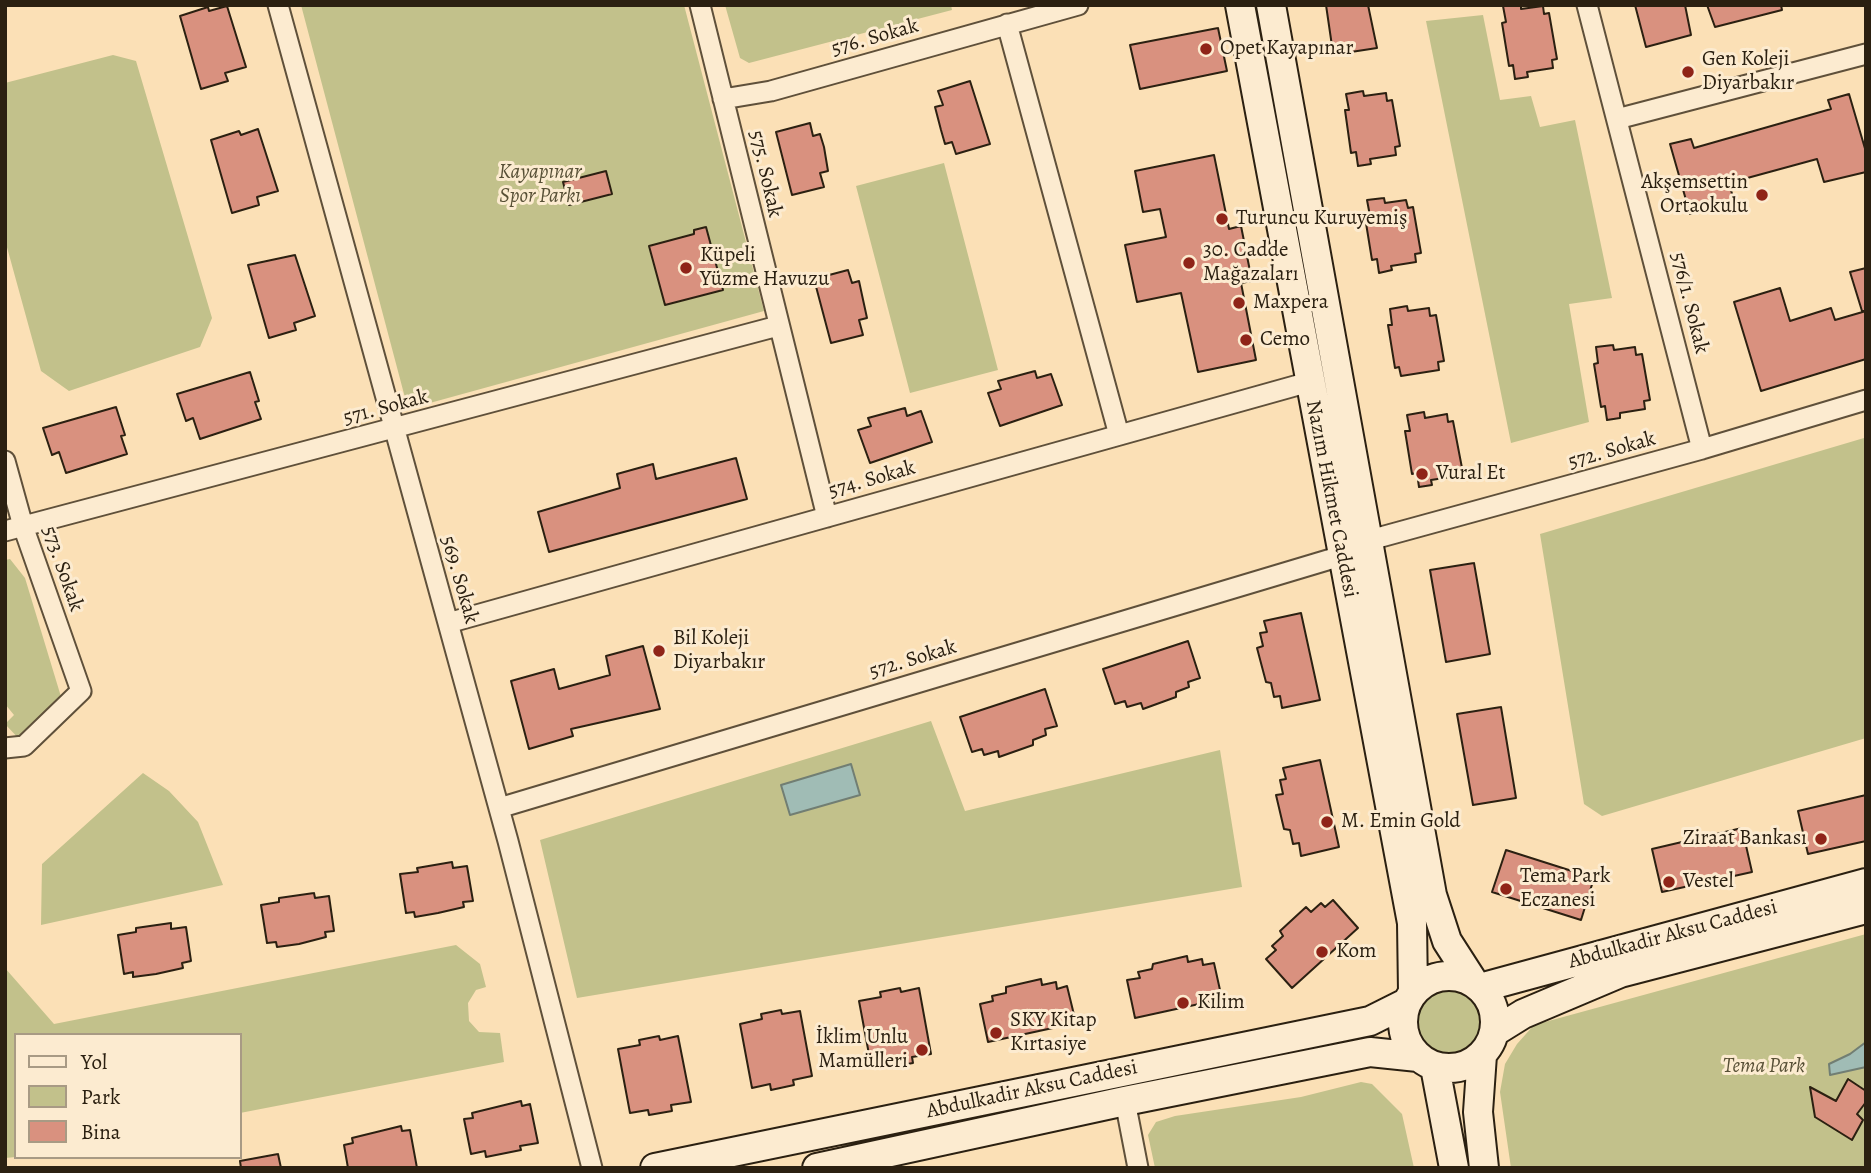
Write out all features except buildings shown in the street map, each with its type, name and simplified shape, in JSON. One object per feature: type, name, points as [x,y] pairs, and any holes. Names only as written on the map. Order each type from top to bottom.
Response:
[{"type":"main road","name":"Nazım Hikmet Caddesi","points":[[1240,5],[1341,556],[1412,923],[1409,998]]},
{"type":"main road","name":"Nazım Hikmet Caddesi","points":[[1271,5],[1370,540],[1432,895],[1447,941],[1477,985]]},
{"type":"main road","name":"Abdulkadir Aksu Caddesi","points":[[1477,985],[1866,883]]},
{"type":"main road","name":"Abdulkadir Aksu Caddesi","points":[[1488,1043],[1523,1014],[1620,973],[1866,909]]},
{"type":"main road","points":[[1484,1168],[1478,1112],[1488,1043],[1495,1016],[1490,1000],[1477,985],[1462,977],[1435,977],[1409,998],[1403,1032],[1408,1046],[1426,1062],[1460,1067],[1488,1043]]},
{"type":"main road","name":"Abdulkadir Aksu Caddesi","points":[[655,1168],[1370,1021],[1409,998]]},
{"type":"main road","name":"Abdulkadir Aksu Caddesi","points":[[817,1168],[1125,1101],[1370,1052],[1426,1062]]},
{"type":"main road","points":[[1426,1062],[1454,1168]]},
{"type":"street","name":"569. Sokak","points":[[278,5],[499,808],[592,1168]]},
{"type":"street","name":"575. Sokak","points":[[700,5],[827,517]]},
{"type":"street","name":"576. Sokak","points":[[723,99],[771,91],[1078,5]]},
{"type":"street","name":"576/1. Sokak","points":[[1587,5],[1702,449]]},
{"type":"street","points":[[1007,24],[1119,435]]},
{"type":"street","points":[[1617,119],[1866,54]]},
{"type":"street","name":"571. Sokak","points":[[14,529],[778,326]]},
{"type":"street","name":"574. Sokak","points":[[447,622],[1309,382]]},
{"type":"street","name":"572. Sokak","points":[[1370,540],[1702,449],[1866,400]]},
{"type":"street","name":"573. Sokak","points":[[5,461],[14,529],[81,691],[24,746],[5,748]]},
{"type":"street","name":"572. Sokak","points":[[499,808],[1341,556]]},
{"type":"street","points":[[1125,1101],[1138,1168]]},
{"type":"green space","name":"Kayapınar Spor Parkı","points":[[301,5],[684,5],[764,311],[408,409]]},
{"type":"green space","points":[[725,5],[951,5],[952,10],[749,63],[740,58]]},
{"type":"green space","points":[[1483,15],[1500,100],[1531,96],[1540,127],[1575,120],[1612,298],[1569,304],[1589,422],[1511,443],[1426,21]]},
{"type":"green space","points":[[113,55],[136,61],[212,318],[200,347],[69,391],[41,371],[5,240],[5,83]]},
{"type":"green space","points":[[944,163],[998,370],[910,393],[856,186]]},
{"type":"green space","points":[[1864,438],[1866,738],[1602,816],[1584,804],[1540,534]]},
{"type":"green space","points":[[10,559],[25,578],[62,700],[21,741],[5,724],[14,715],[5,704],[5,560]]},
{"type":"green space","points":[[931,721],[965,811],[1220,750],[1242,887],[577,998],[540,840]]},
{"type":"green space","points":[[143,773],[169,791],[198,822],[223,885],[41,925],[42,864]]},
{"type":"green space","name":"Tema Park","points":[[1866,934],[1866,1168],[1511,1168],[1500,1092],[1505,1064],[1517,1044],[1534,1025]]},
{"type":"green space","points":[[456,945],[480,964],[486,987],[476,990],[468,1003],[469,1021],[479,1032],[500,1033],[504,1062],[242,1113],[242,1033],[14,1033],[14,1157],[5,1158],[5,968],[54,1024]]},
{"type":"green space","points":[[1449,986],[1463,989],[1475,997],[1483,1009],[1486,1023],[1483,1037],[1475,1049],[1463,1057],[1449,1060],[1435,1057],[1423,1049],[1415,1037],[1412,1023],[1415,1009],[1423,997],[1435,989]]},
{"type":"green space","points":[[1361,1082],[1372,1084],[1402,1114],[1414,1168],[1155,1168],[1148,1135],[1156,1122],[1175,1116],[1301,1097]]},
{"type":"water","points":[[851,764],[860,795],[790,815],[781,785]]},
{"type":"water","points":[[1866,1042],[1866,1067],[1830,1075],[1829,1064],[1850,1054]]},
{"type":"place","name":"Opet Kayapınar","points":[[1206,49]]},
{"type":"place","name":"Gen Koleji Diyarbakır","points":[[1688,72]]},
{"type":"place","name":"Akşemsettin Ortaokulu","points":[[1762,195]]},
{"type":"place","name":"Turuncu Kuruyemiş","points":[[1222,219]]},
{"type":"place","name":"30. Cadde Mağazaları","points":[[1189,263]]},
{"type":"place","name":"Küpeli Yüzme Havuzu","points":[[686,268]]},
{"type":"place","name":"Maxpera","points":[[1239,303]]},
{"type":"place","name":"Cemo","points":[[1246,340]]},
{"type":"place","name":"Vural Et","points":[[1422,474]]},
{"type":"place","name":"Bil Koleji Diyarbakır","points":[[659,651]]},
{"type":"place","name":"M. Emin Gold","points":[[1327,822]]},
{"type":"place","name":"Ziraat Bankası","points":[[1821,839]]},
{"type":"place","name":"Vestel","points":[[1669,882]]},
{"type":"place","name":"Tema Park Eczanesi","points":[[1506,889]]},
{"type":"place","name":"Kom","points":[[1322,952]]},
{"type":"place","name":"Kilim","points":[[1183,1003]]},
{"type":"place","name":"SKY Kitap Kırtasiye","points":[[996,1033]]},
{"type":"place","name":"İklim Unlu Mamülleri","points":[[922,1050]]}]
